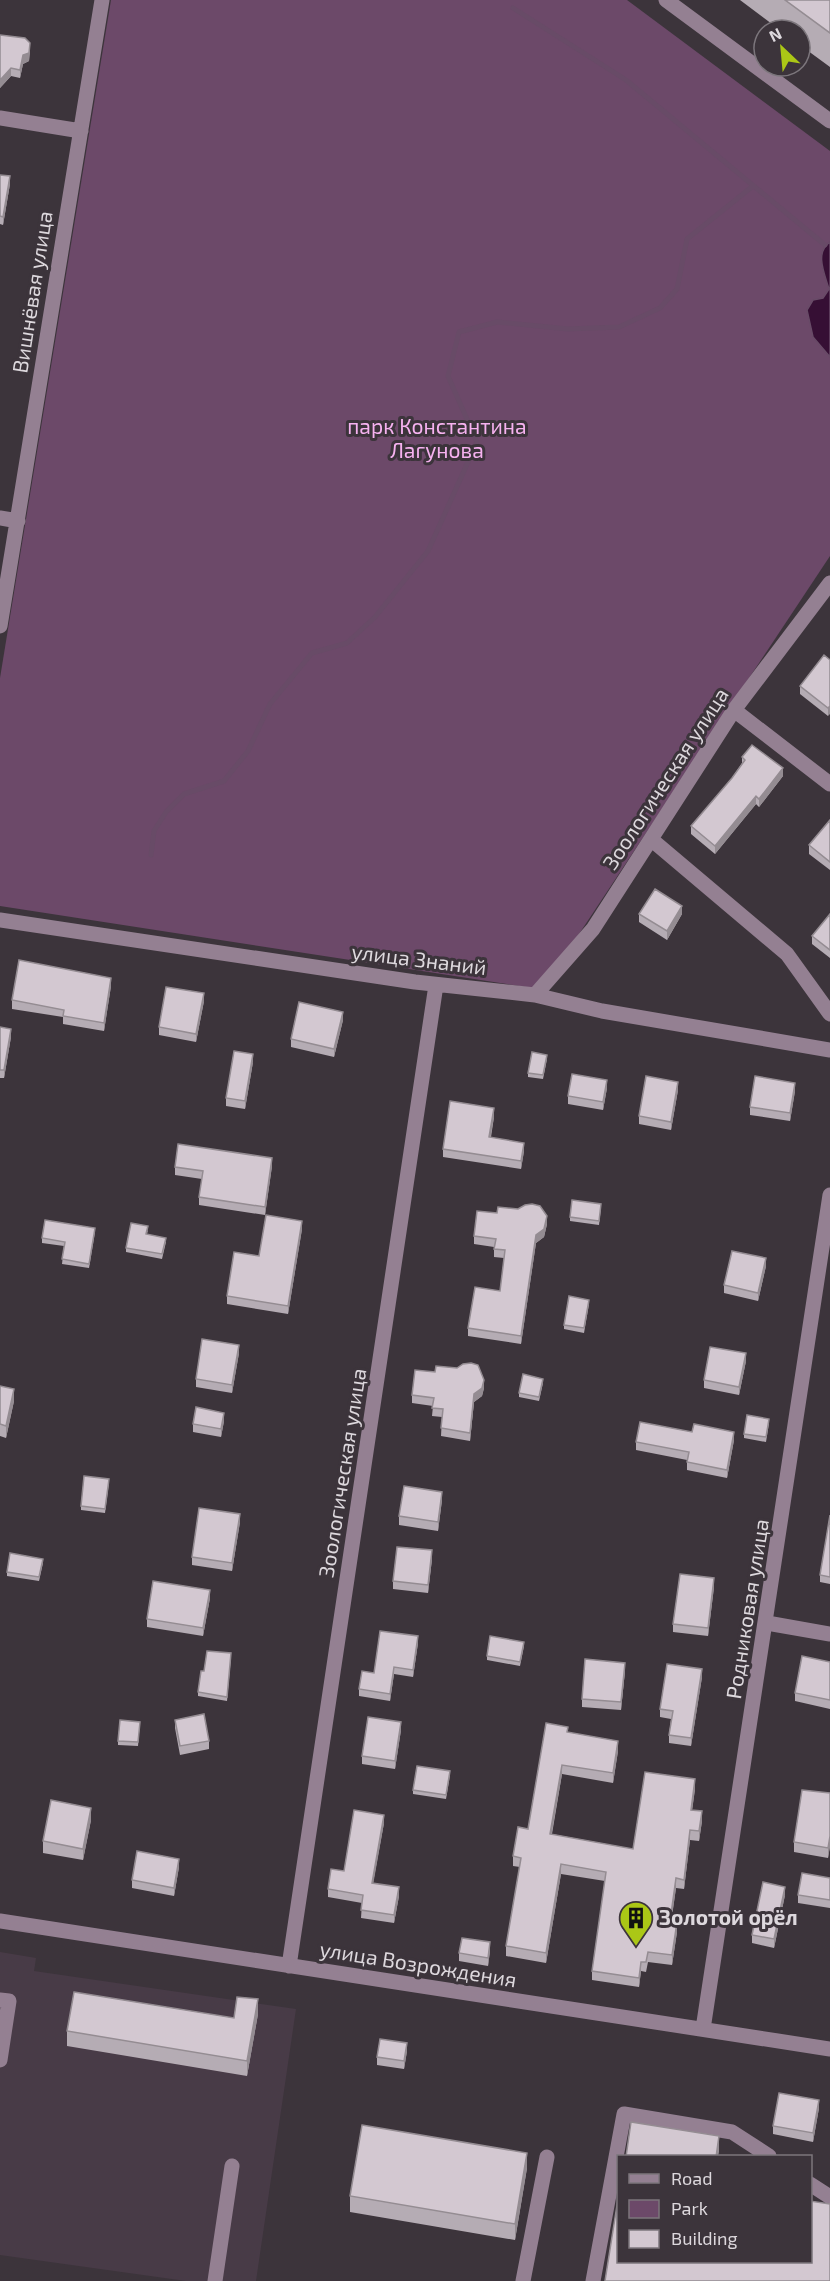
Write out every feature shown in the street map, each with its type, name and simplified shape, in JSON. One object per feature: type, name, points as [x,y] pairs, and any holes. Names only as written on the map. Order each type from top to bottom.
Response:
[{"type":"street","name":"Вишнёвая улица","points":[[0,626],[102,0]]},
{"type":"street","points":[[666,0],[830,121]]},
{"type":"street","points":[[0,118],[81,131]]},
{"type":"street","points":[[0,518],[18,521]]},
{"type":"street","name":"Зоологическая улица","points":[[535,995],[593,929],[734,710],[830,583]]},
{"type":"street","points":[[734,710],[830,784]]},
{"type":"street","points":[[652,840],[787,954],[830,1014]]},
{"type":"street","name":"улица Знаний","points":[[0,920],[436,985],[535,995],[602,1011],[830,1050]]},
{"type":"street","name":"Зоологическая улица","points":[[289,1966],[436,985]]},
{"type":"street","name":"Родниковая улица","points":[[703,2029],[767,1623],[830,1195]]},
{"type":"street","points":[[767,1623],[830,1634]]},
{"type":"street","name":"улица Возрождения","points":[[0,1921],[830,2049]]},
{"type":"street","points":[[0,2000],[9,2001],[0,2060]]},
{"type":"street","points":[[593,2281],[624,2114],[732,2132],[766,2155]]},
{"type":"street","points":[[523,2281],[548,2157]]},
{"type":"street","points":[[215,2281],[232,2166]]},
{"type":"street","points":[[812,2185],[830,2197]]},
{"type":"shaded area","points":[[830,242],[830,357],[813,337],[807,310],[813,300],[823,298],[829,289],[823,271],[822,258],[825,246]]},
{"type":"shaded area","points":[[0,1952],[36,1958],[34,1971],[296,2009],[256,2281],[186,2281],[0,2255]]},
{"type":"green space","name":"парк Константина Лагунова","points":[[111,0],[627,0],[830,151],[830,556],[573,943],[532,988],[0,906],[0,678]]},
{"type":"building","points":[[785,0],[830,0],[830,33]]},
{"type":"building","points":[[0,35],[25,38],[30,43],[29,53],[23,55],[20,70],[11,68],[0,80]]},
{"type":"building","points":[[0,175],[10,176],[3,217],[0,216]]},
{"type":"building","points":[[824,655],[830,660],[830,706],[828,708],[800,686]]},
{"type":"building","points":[[752,745],[783,768],[759,799],[756,796],[715,846],[691,826],[732,778],[745,760],[742,757]]},
{"type":"building","points":[[830,820],[830,862],[809,845]]},
{"type":"building","points":[[655,889],[682,906],[667,931],[639,914]]},
{"type":"building","points":[[830,914],[830,950],[812,936]]},
{"type":"building","points":[[19,960],[111,978],[104,1023],[63,1016],[64,1010],[12,1000]]},
{"type":"building","points":[[166,987],[204,993],[196,1034],[159,1027]]},
{"type":"building","points":[[299,1002],[343,1012],[334,1049],[291,1039]]},
{"type":"building","points":[[0,1027],[11,1029],[4,1070],[0,1070]]},
{"type":"building","points":[[234,1051],[253,1054],[245,1101],[226,1098]]},
{"type":"building","points":[[532,1052],[547,1055],[543,1075],[528,1073]]},
{"type":"building","points":[[572,1074],[607,1080],[603,1102],[568,1096]]},
{"type":"building","points":[[646,1076],[678,1082],[671,1122],[639,1116]]},
{"type":"building","points":[[755,1076],[795,1083],[790,1113],[750,1107]]},
{"type":"building","points":[[450,1101],[494,1108],[489,1137],[524,1143],[521,1161],[443,1149]]},
{"type":"building","points":[[178,1144],[272,1158],[265,1207],[199,1197],[203,1171],[175,1167]]},
{"type":"building","points":[[572,1200],[601,1204],[599,1221],[570,1217]]},
{"type":"building","points":[[532,1204],[540,1206],[547,1216],[544,1229],[536,1235],[521,1336],[468,1328],[475,1287],[500,1291],[505,1250],[494,1249],[496,1239],[474,1236],[477,1211],[497,1213],[498,1207],[518,1209]]},
{"type":"building","points":[[266,1215],[302,1221],[288,1306],[227,1296],[234,1252],[259,1256]]},
{"type":"building","points":[[45,1220],[95,1228],[89,1264],[62,1259],[65,1242],[42,1238]]},
{"type":"building","points":[[131,1223],[148,1226],[146,1234],[166,1238],[162,1254],[126,1248]]},
{"type":"building","points":[[732,1251],[766,1258],[758,1293],[724,1285]]},
{"type":"building","points":[[569,1296],[589,1300],[584,1328],[564,1325]]},
{"type":"building","points":[[202,1339],[239,1345],[232,1385],[196,1379]]},
{"type":"building","points":[[710,1347],[746,1353],[739,1387],[704,1380]]},
{"type":"building","points":[[471,1363],[478,1365],[484,1380],[482,1388],[474,1394],[470,1433],[441,1428],[443,1409],[432,1408],[434,1398],[412,1395],[415,1370],[435,1372],[436,1366],[457,1368]]},
{"type":"building","points":[[523,1374],[543,1379],[539,1397],[519,1393]]},
{"type":"building","points":[[0,1386],[14,1389],[6,1426],[0,1424]]},
{"type":"building","points":[[196,1407],[224,1413],[221,1429],[193,1424]]},
{"type":"building","points":[[747,1415],[769,1419],[766,1437],[744,1434]]},
{"type":"building","points":[[640,1422],[692,1432],[694,1424],[734,1432],[727,1470],[687,1462],[689,1452],[636,1442]]},
{"type":"building","points":[[84,1476],[109,1479],[105,1509],[81,1506]]},
{"type":"building","points":[[404,1486],[442,1492],[438,1522],[399,1516]]},
{"type":"building","points":[[199,1508],[240,1514],[232,1563],[192,1557]]},
{"type":"building","points":[[830,1515],[830,1577],[820,1575]]},
{"type":"building","points":[[397,1547],[432,1550],[428,1585],[393,1581]]},
{"type":"building","points":[[10,1553],[43,1559],[39,1577],[7,1572]]},
{"type":"building","points":[[680,1574],[714,1578],[708,1628],[673,1624]]},
{"type":"building","points":[[153,1581],[210,1590],[203,1628],[147,1619]]},
{"type":"building","points":[[380,1631],[418,1636],[413,1670],[394,1667],[390,1694],[359,1689],[362,1671],[374,1673]]},
{"type":"building","points":[[490,1636],[524,1642],[520,1662],[487,1656]]},
{"type":"building","points":[[207,1651],[231,1653],[227,1697],[198,1692]]},
{"type":"building","points":[[802,1656],[830,1662],[830,1700],[795,1693]]},
{"type":"building","points":[[585,1659],[625,1663],[621,1702],[582,1699]]},
{"type":"building","points":[[667,1664],[702,1669],[691,1738],[669,1735],[673,1711],[660,1709]]},
{"type":"building","points":[[204,1714],[209,1741],[180,1746],[175,1720]]},
{"type":"building","points":[[368,1717],[401,1722],[395,1761],[362,1756]]},
{"type":"building","points":[[120,1720],[140,1722],[138,1742],[118,1741]]},
{"type":"building","points":[[546,1723],[568,1727],[567,1732],[618,1741],[613,1773],[562,1765],[550,1834],[633,1849],[645,1772],[695,1779],[691,1810],[702,1811],[699,1831],[690,1830],[684,1880],[676,1878],[670,1921],[677,1922],[672,1955],[648,1952],[646,1962],[641,1962],[639,1978],[592,1971],[606,1872],[561,1864],[546,1953],[506,1946],[521,1858],[513,1856],[518,1827],[528,1829]]},
{"type":"building","points":[[417,1766],[450,1771],[446,1795],[413,1790]]},
{"type":"building","points":[[802,1790],[830,1793],[828,1848],[794,1842]]},
{"type":"building","points":[[51,1800],[91,1808],[83,1849],[43,1841]]},
{"type":"building","points":[[354,1810],[384,1815],[372,1883],[399,1887],[394,1915],[361,1910],[363,1895],[328,1889],[331,1869],[344,1871]]},
{"type":"building","points":[[137,1851],[179,1859],[174,1888],[132,1880]]},
{"type":"building","points":[[802,1873],[830,1878],[830,1900],[798,1895]]},
{"type":"building","points":[[763,1882],[785,1887],[774,1939],[752,1935]]},
{"type":"building","points":[[462,1938],[490,1942],[488,1958],[459,1953]]},
{"type":"building","points":[[74,1992],[234,2018],[237,1997],[258,1999],[247,2061],[67,2031]]},
{"type":"building","points":[[380,2039],[407,2043],[404,2061],[377,2057]]},
{"type":"building","points":[[779,2093],[819,2100],[813,2133],[773,2126]]},
{"type":"building","points":[[631,2122],[719,2136],[716,2155],[626,2155]]},
{"type":"building","points":[[362,2125],[527,2153],[515,2224],[350,2196]]},
{"type":"building","points":[[812,2201],[830,2204],[830,2281],[605,2281],[617,2205],[617,2263],[812,2263]]},
{"type":"waterway","points":[[513,8],[626,80],[825,245]]},
{"type":"waterway","points":[[151,855],[154,831],[166,812],[184,794],[224,781],[248,751],[270,704],[312,653],[347,643],[375,617],[428,551],[477,442],[448,376],[459,332],[497,322],[568,329],[619,327],[660,308],[677,289],[687,239],[753,186]]},
{"type":"place","name":"Золотой орёл","points":[[636,1947]]}]
